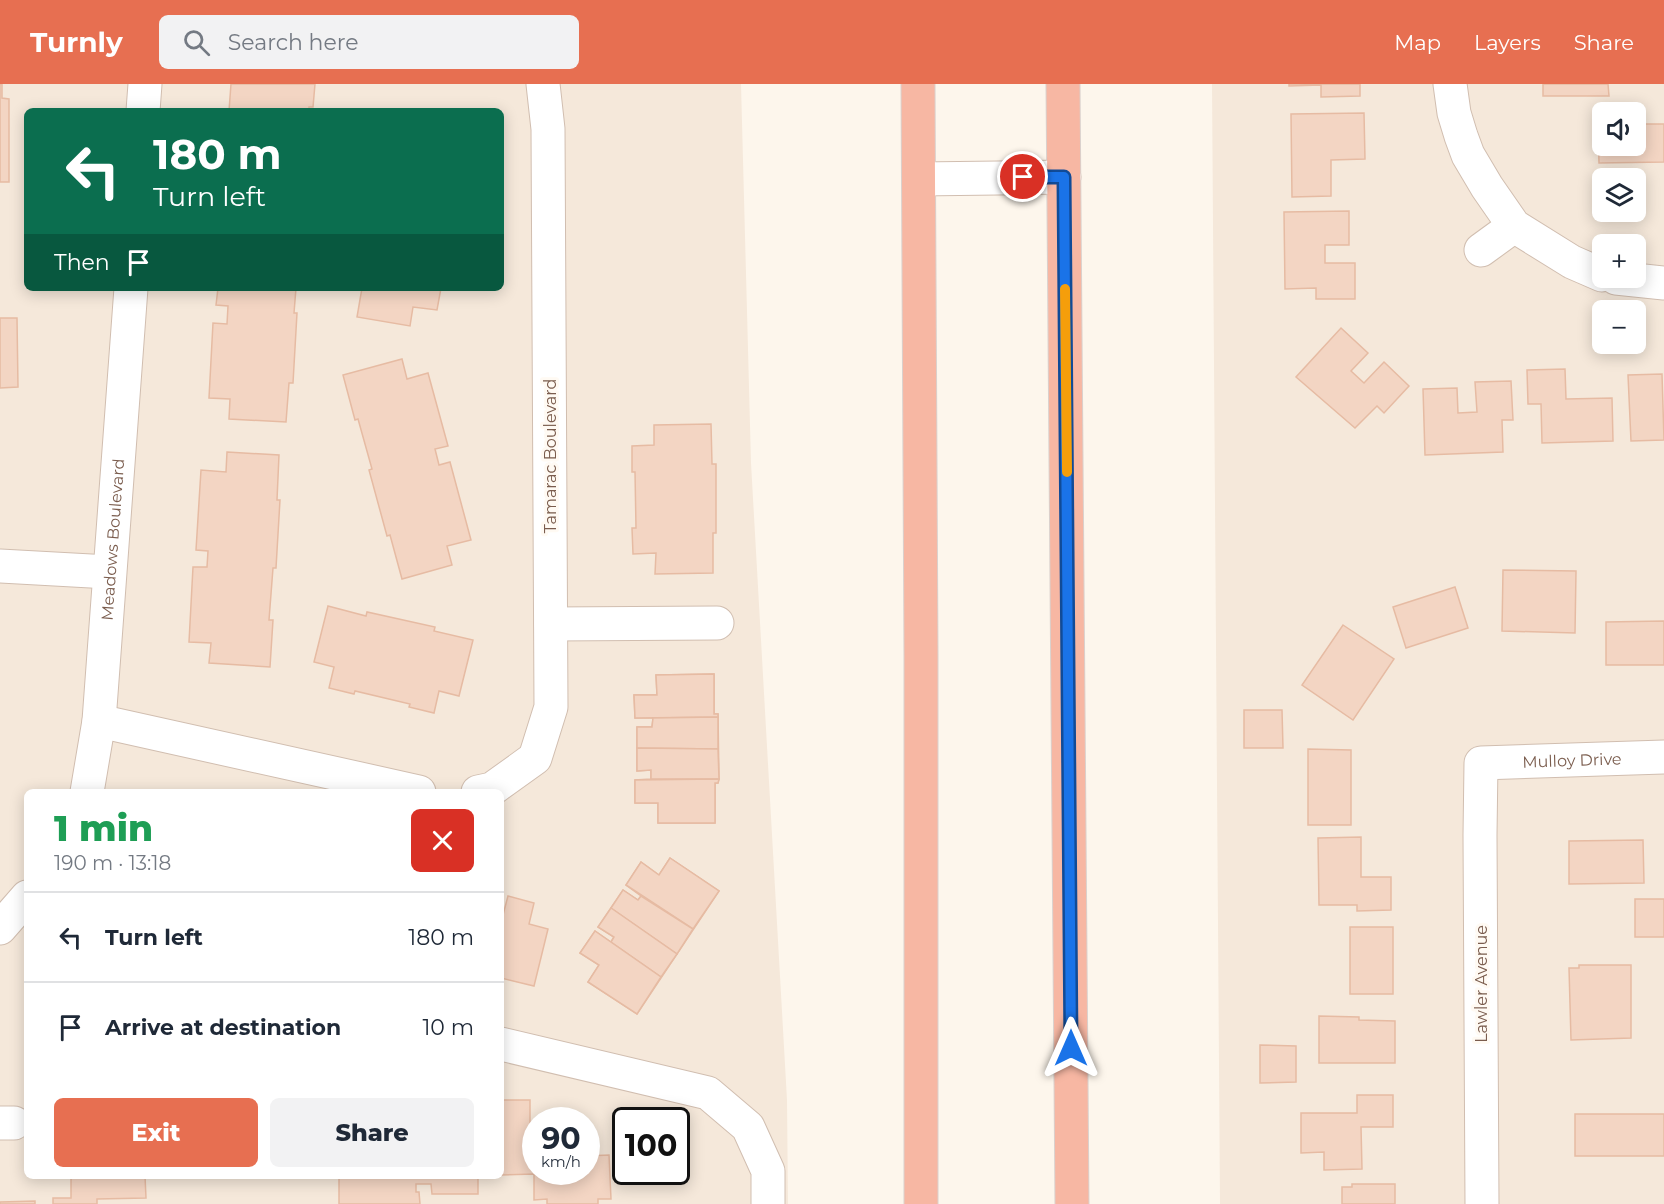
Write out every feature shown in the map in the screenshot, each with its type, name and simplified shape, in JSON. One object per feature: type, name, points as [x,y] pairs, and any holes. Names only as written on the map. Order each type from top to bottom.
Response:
[{"type":"highway","points":[[918,84],[921,1204]]},
{"type":"highway","points":[[1064,84],[1074,1204]]},
{"type":"street","points":[[144,108],[145,84]]},
{"type":"street","name":"Tamarac Boulevard","points":[[492,789],[535,758],[551,707],[548,129],[543,84]]},
{"type":"street","points":[[1450,84],[1454,113],[1468,155],[1514,226],[1572,262],[1592,271]]},
{"type":"street","points":[[919,178],[1064,177]]},
{"type":"street","points":[[1481,250],[1514,226]]},
{"type":"street","points":[[1646,281],[1664,283]]},
{"type":"street","name":"Meadows Boulevard","points":[[88,789],[99,721],[131,291]]},
{"type":"street","points":[[0,566],[109,572]]},
{"type":"street","points":[[551,624],[717,623]]},
{"type":"street","points":[[99,721],[405,789]]},
{"type":"street","name":"Mulloy Drive","points":[[1481,763],[1664,757]]},
{"type":"street","name":"Lawler Avenue","points":[[1481,763],[1482,1204]]},
{"type":"street","points":[[504,1045],[708,1093],[748,1127],[768,1171],[768,1204]]},
{"type":"shaded area","points":[[0,84],[741,84],[751,463],[787,1100],[788,1204],[0,1204]]},
{"type":"shaded area","points":[[1212,84],[1664,84],[1664,1204],[1220,1204]]},
{"type":"building","points":[[0,84],[2,84],[2,98],[9,99],[9,182],[0,182]]},
{"type":"building","points":[[231,84],[315,84],[313,107],[229,108]]},
{"type":"building","points":[[1289,84],[1360,84],[1360,96],[1321,97],[1321,85],[1289,86]]},
{"type":"building","points":[[1543,84],[1608,84],[1609,96],[1543,96]]},
{"type":"building","points":[[1364,113],[1365,159],[1331,160],[1331,196],[1292,197],[1291,114]]},
{"type":"building","points":[[1646,124],[1664,124],[1664,162],[1599,163],[1599,156],[1646,156]]},
{"type":"building","points":[[1349,211],[1349,245],[1325,245],[1325,263],[1355,263],[1355,299],[1316,299],[1316,288],[1285,289],[1284,212]]},
{"type":"building","points":[[218,291],[296,291],[294,313],[297,313],[293,383],[289,383],[286,422],[229,419],[230,399],[209,398],[213,323],[227,324],[228,306],[216,305]]},
{"type":"building","points":[[361,291],[440,291],[437,310],[413,307],[410,326],[357,317]]},
{"type":"building","points":[[0,318],[17,318],[18,387],[0,388]]},
{"type":"building","points":[[1341,328],[1368,353],[1351,371],[1364,383],[1384,362],[1409,386],[1384,413],[1377,406],[1355,428],[1296,377]]},
{"type":"building","points":[[402,359],[407,379],[428,373],[448,446],[435,449],[439,465],[450,462],[471,540],[447,546],[452,565],[402,579],[390,535],[387,536],[369,470],[372,469],[343,375]]},
{"type":"building","points":[[1565,369],[1566,399],[1612,398],[1613,441],[1542,443],[1541,404],[1528,404],[1527,370]]},
{"type":"building","points":[[1662,374],[1664,440],[1631,441],[1628,375]]},
{"type":"building","points":[[1511,381],[1513,420],[1502,420],[1503,452],[1425,455],[1423,389],[1457,388],[1458,413],[1477,412],[1475,382]]},
{"type":"building","points":[[711,424],[712,464],[716,464],[716,533],[713,533],[713,573],[655,574],[656,553],[633,554],[632,528],[636,528],[632,446],[654,445],[654,425]]},
{"type":"building","points":[[227,452],[279,455],[277,500],[280,500],[276,568],[273,568],[269,620],[273,620],[270,667],[209,663],[211,643],[189,642],[193,567],[207,567],[208,551],[196,550],[201,470],[226,472]]},
{"type":"building","points":[[1503,570],[1576,571],[1575,633],[1502,631]]},
{"type":"building","points":[[1455,587],[1468,628],[1406,648],[1393,607]]},
{"type":"building","points":[[328,606],[366,616],[367,612],[435,627],[434,631],[473,640],[459,696],[439,691],[434,713],[409,707],[410,704],[355,691],[354,694],[329,688],[334,667],[314,662]]},
{"type":"building","points":[[1664,621],[1664,665],[1606,665],[1606,622]]},
{"type":"building","points":[[1343,625],[1394,659],[1353,720],[1302,685]]},
{"type":"building","points":[[714,674],[714,714],[718,714],[719,779],[718,783],[715,783],[715,823],[658,823],[658,803],[635,803],[635,780],[651,779],[651,770],[637,771],[637,727],[652,727],[653,718],[635,718],[634,695],[657,695],[656,675]]},
{"type":"building","points":[[714,674],[714,714],[718,714],[718,717],[635,718],[634,695],[657,695],[656,675]]},
{"type":"building","points":[[1244,710],[1282,710],[1283,748],[1244,748]]},
{"type":"building","points":[[718,717],[718,749],[637,748],[637,727],[652,727],[653,718]]},
{"type":"building","points":[[637,748],[718,749],[719,779],[651,779],[651,770],[637,771]]},
{"type":"building","points":[[1308,749],[1351,750],[1351,825],[1308,825]]},
{"type":"building","points":[[719,779],[718,783],[715,783],[715,823],[658,823],[658,803],[635,803],[635,780]]},
{"type":"building","points":[[1361,837],[1361,877],[1391,877],[1391,910],[1357,911],[1357,905],[1319,905],[1318,838]]},
{"type":"building","points":[[1643,840],[1644,883],[1569,884],[1569,841]]},
{"type":"building","points":[[670,858],[719,891],[637,1014],[588,982],[599,965],[580,953],[595,931],[611,942],[614,937],[598,927],[623,890],[638,900],[641,896],[626,885],[641,862],[659,875]]},
{"type":"building","points":[[670,858],[719,891],[693,929],[626,885],[641,862],[659,875]]},
{"type":"building","points":[[623,890],[638,900],[641,896],[693,929],[677,954],[611,908]]},
{"type":"building","points":[[508,896],[534,903],[529,924],[548,929],[534,986],[504,979],[504,911]]},
{"type":"building","points":[[1635,899],[1664,899],[1664,937],[1635,937]]},
{"type":"building","points":[[611,908],[677,954],[661,977],[611,942],[614,937],[598,927]]},
{"type":"building","points":[[1350,927],[1393,927],[1393,994],[1350,994]]},
{"type":"building","points":[[595,931],[661,977],[637,1014],[588,982],[599,965],[580,953]]},
{"type":"building","points":[[1579,965],[1631,965],[1631,1038],[1571,1040],[1569,968],[1579,968]]},
{"type":"building","points":[[1319,1016],[1395,1021],[1395,1063],[1319,1063]]},
{"type":"building","points":[[1260,1045],[1296,1046],[1296,1082],[1260,1083]]},
{"type":"building","points":[[1357,1095],[1393,1095],[1393,1127],[1361,1127],[1362,1169],[1324,1170],[1324,1152],[1301,1153],[1301,1113],[1357,1113]]},
{"type":"building","points":[[504,1100],[530,1100],[530,1107],[522,1107],[522,1174],[504,1175]]},
{"type":"building","points":[[1575,1114],[1664,1114],[1664,1156],[1575,1156]]},
{"type":"building","points":[[600,1155],[609,1155],[611,1199],[598,1199],[598,1204],[547,1204],[547,1199],[534,1200],[534,1185],[600,1185]]},
{"type":"building","points":[[71,1179],[145,1179],[146,1198],[97,1199],[97,1204],[53,1204],[53,1198],[71,1198]]},
{"type":"building","points":[[339,1179],[478,1179],[478,1194],[432,1194],[431,1184],[416,1184],[420,1204],[339,1204]]},
{"type":"building","points":[[1352,1184],[1395,1184],[1395,1204],[1342,1204],[1342,1187],[1352,1187]]},
{"type":"building","points":[[35,1201],[35,1204],[0,1204],[0,1202]]},
{"type":"slow traffic","points":[[1065,289],[1067,472]]},
{"type":"route","points":[[1023,177],[1064,177],[1071,1048]]}]
